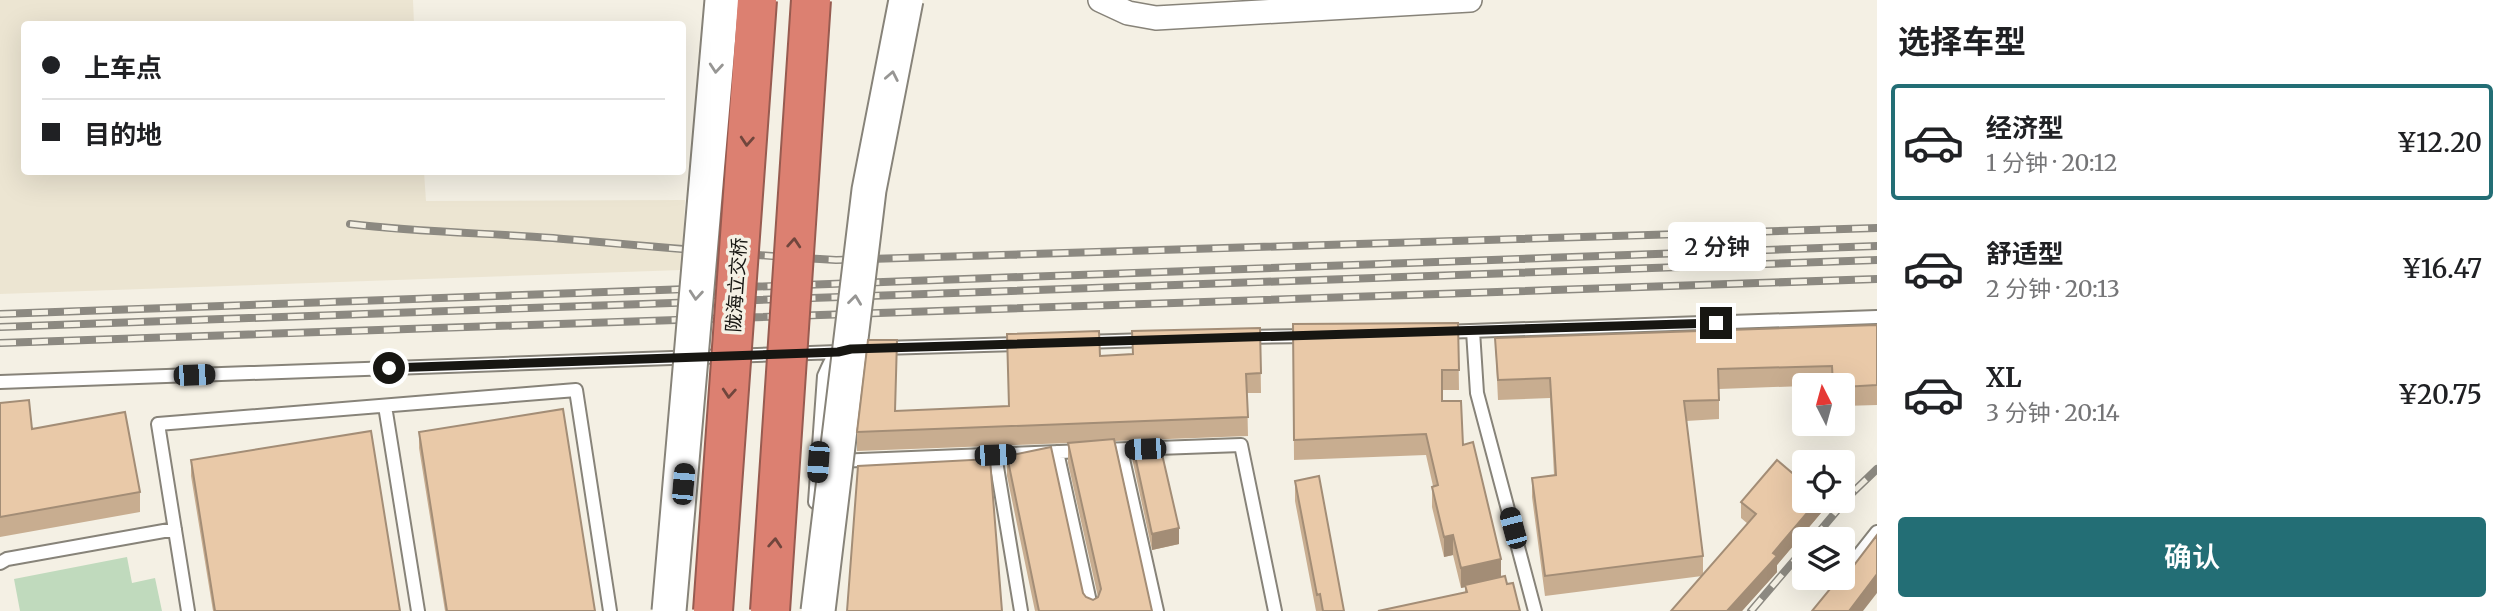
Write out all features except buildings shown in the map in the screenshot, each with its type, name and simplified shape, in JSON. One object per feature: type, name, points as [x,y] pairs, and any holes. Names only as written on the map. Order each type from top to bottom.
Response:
[{"type":"highway","name":"陇海立交桥","points":[[713,611],[757,0]]},
{"type":"highway","points":[[771,611],[811,0]]},
{"type":"main road","points":[[671,611],[722,0]]},
{"type":"main road","points":[[818,611],[869,190],[906,0]]},
{"type":"street","points":[[1100,0],[1128,13],[1156,18],[1471,0]]},
{"type":"lane","points":[[1432,332],[1877,317]]},
{"type":"lane","points":[[1474,331],[1477,393],[1521,584],[1535,611]]},
{"type":"lane","points":[[1238,338],[1321,335]]},
{"type":"lane","points":[[1072,342],[1155,340]]},
{"type":"lane","points":[[0,382],[1031,344]]},
{"type":"lane","points":[[814,516],[824,376],[838,352]]},
{"type":"lane","points":[[671,611],[694,357]]},
{"type":"lane","points":[[188,611],[158,424],[576,390],[610,611]]},
{"type":"lane","points":[[385,406],[418,611]]},
{"type":"lane","points":[[818,462],[1241,445],[1275,611]]},
{"type":"lane","points":[[1121,450],[1157,611]]},
{"type":"lane","points":[[1057,452],[1092,611]]},
{"type":"lane","points":[[995,455],[1021,611]]},
{"type":"lane","points":[[0,564],[7,559],[175,529]]},
{"type":"lane","points":[[1855,559],[1877,532]]},
{"type":"lane","points":[[807,611],[811,557]]},
{"type":"shaded area","points":[[0,0],[413,0],[414,21],[21,21],[21,175],[424,175],[426,201],[685,200],[682,270],[0,294]]},
{"type":"green space","points":[[127,557],[132,583],[155,578],[162,611],[20,611],[14,579]]},
{"type":"railway","points":[[350,224],[836,260],[1877,228]]},
{"type":"railway","points":[[0,314],[1877,246]]},
{"type":"railway","points":[[0,327],[1877,260]]},
{"type":"railway","points":[[0,343],[1877,279]]},
{"type":"railway","points":[[1823,527],[1877,469]]},
{"type":"railway","points":[[1751,611],[1792,563]]},
{"type":"route","points":[[389,368],[838,352],[851,349],[1716,323]]}]
